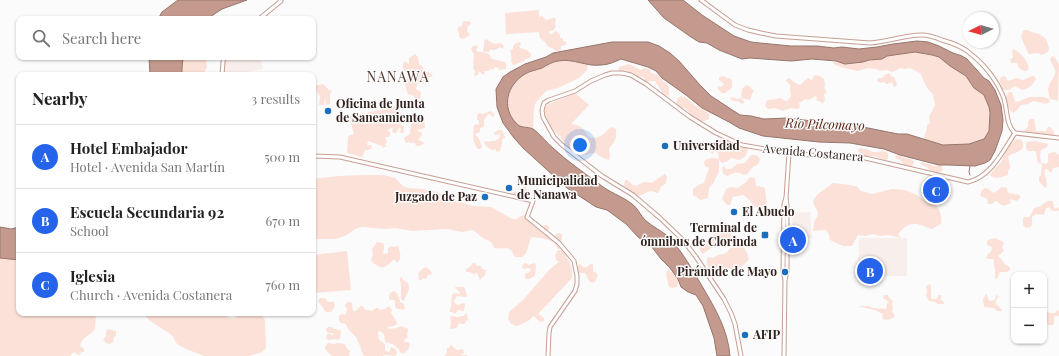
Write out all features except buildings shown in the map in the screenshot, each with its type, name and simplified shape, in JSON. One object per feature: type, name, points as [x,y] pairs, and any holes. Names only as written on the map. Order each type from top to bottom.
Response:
[{"type":"street","points":[[263,16],[281,1],[280,0]]},
{"type":"street","points":[[700,0],[735,25],[748,30],[776,36],[880,43],[920,35],[929,36],[956,45],[972,54],[996,81],[1004,96],[1008,121],[1015,133],[1059,138]]},
{"type":"street","points":[[222,72],[223,60]]},
{"type":"street","name":"Avenida Costanera","points":[[741,356],[735,324],[724,299],[683,240],[633,195],[602,176],[562,145],[554,137],[543,117],[542,110],[544,103],[575,91],[591,81],[612,73],[622,73],[631,75],[646,84],[690,117],[716,134],[742,145],[789,153],[865,158],[968,182],[984,174],[994,165],[1015,133]]},
{"type":"street","points":[[784,356],[784,204],[786,198],[789,153]]},
{"type":"street","points":[[316,156],[340,157],[533,201],[527,217],[559,244],[570,256],[574,262],[577,276],[575,291],[550,327],[548,356]]},
{"type":"shaded area","points":[[539,10],[539,17],[542,16],[546,20],[556,19],[556,26],[554,30],[548,32],[552,35],[556,31],[560,35],[560,38],[563,38],[563,41],[566,42],[566,45],[561,46],[559,51],[548,47],[540,38],[538,32],[506,34],[505,13]]},
{"type":"shaded area","points":[[463,21],[471,22],[467,31],[470,35],[463,39],[460,38],[457,29],[458,27],[462,26]]},
{"type":"shaded area","points":[[1024,30],[1039,34],[1046,39],[1049,48],[1048,52],[1042,55],[1038,53],[1028,53],[1021,37]]},
{"type":"shaded area","points":[[486,39],[494,44],[501,43],[504,46],[503,49],[500,47],[495,50],[491,49],[489,52],[484,52],[484,41]]},
{"type":"shaded area","points":[[520,42],[521,44],[519,47],[527,50],[531,54],[531,57],[513,65],[510,50],[513,49],[513,46],[516,43]]},
{"type":"shaded area","points":[[476,45],[478,47],[476,50],[478,52],[489,54],[492,59],[505,62],[506,69],[499,70],[495,67],[493,70],[491,69],[485,71],[485,74],[483,75],[479,71],[478,75],[474,76],[474,54],[471,49]]},
{"type":"shaded area","points":[[1013,49],[1025,59],[1029,68],[1027,71],[1019,68],[1017,63],[1011,63],[1010,60],[1013,57]]},
{"type":"shaded area","points":[[915,52],[941,58],[950,66],[966,76],[974,88],[984,95],[990,113],[989,131],[984,139],[969,144],[946,145],[925,140],[924,137],[927,125],[930,123],[929,117],[935,105],[933,94],[927,88],[920,73],[910,68],[900,68],[893,72],[868,68],[858,71],[835,65],[833,63],[836,61],[845,64],[863,62],[882,59],[887,56]]},
{"type":"shaded area","points":[[415,54],[418,57],[419,64],[423,67],[423,71],[433,75],[431,77],[426,77],[425,84],[418,83],[416,89],[421,92],[420,99],[418,100],[415,99],[414,96],[408,94],[405,80],[412,74],[411,73],[408,75],[403,68],[403,62],[409,64],[409,58]]},
{"type":"shaded area","points":[[1053,56],[1059,64],[1058,101],[1050,99],[1048,90],[1056,72],[1050,59]]},
{"type":"shaded area","points":[[183,60],[206,60],[207,67],[204,72],[182,72]]},
{"type":"shaded area","points":[[225,60],[261,60],[263,69],[246,72],[224,72]]},
{"type":"shaded area","points":[[561,60],[588,64],[587,70],[579,78],[558,88],[546,91],[541,96],[535,104],[533,129],[518,125],[511,117],[508,105],[509,93],[514,83],[529,72],[549,63]]},
{"type":"shaded area","points":[[629,64],[640,70],[645,68],[649,69],[651,73],[658,75],[668,85],[669,95],[664,95],[655,81],[646,82],[643,77],[637,76],[633,72],[629,73],[625,70],[623,72],[618,72],[619,67]]},
{"type":"shaded area","points":[[889,73],[894,77],[897,84],[894,87],[892,82],[887,84],[877,81],[878,78],[882,78]]},
{"type":"shaded area","points":[[815,75],[824,79],[824,88],[827,93],[824,94],[825,100],[822,104],[816,100],[817,98],[815,96],[809,100],[804,99],[799,103],[800,107],[798,109],[791,108],[783,111],[775,108],[768,109],[766,107],[765,105],[767,100],[781,98],[785,101],[791,96],[790,85],[786,81],[787,79],[789,78],[800,85],[808,78],[811,80],[813,79]]},
{"type":"shaded area","points":[[722,76],[731,79],[732,81],[732,88],[725,93],[722,93],[718,89],[718,86],[720,87],[724,85],[719,80]]},
{"type":"shaded area","points":[[1005,76],[1008,81],[1017,78],[1023,80],[1032,76],[1036,79],[1034,83],[1022,90],[1015,86],[1009,90],[1004,90],[1001,86],[1000,80],[1001,77]]},
{"type":"shaded area","points":[[322,84],[329,90],[332,90],[330,95],[330,104],[326,105],[325,97],[324,105],[319,105],[320,96],[316,91],[316,86]]},
{"type":"shaded area","points":[[746,85],[754,91],[750,100],[741,98],[742,89]]},
{"type":"shaded area","points":[[1009,92],[1012,92],[1015,101],[1017,102],[1029,97],[1044,97],[1049,99],[1050,102],[1044,103],[1033,101],[1028,104],[1021,105],[1013,113],[1006,103],[1006,98]]},
{"type":"shaded area","points":[[575,93],[589,105],[571,124],[580,127],[590,138],[599,137],[611,127],[616,129],[615,140],[609,148],[609,160],[596,153],[584,155],[575,153],[549,124],[544,110],[547,105]]},
{"type":"shaded area","points":[[681,96],[707,112],[709,114],[709,119],[701,121],[695,119],[685,108],[680,108],[676,105],[677,99]]},
{"type":"shaded area","points":[[732,97],[737,99],[741,98],[744,101],[742,104],[738,101],[730,99]]},
{"type":"shaded area","points":[[397,106],[406,122],[399,125],[404,126],[403,133],[400,133],[400,128],[396,133],[393,133],[392,131],[394,127],[389,129],[388,131],[390,132],[390,135],[389,137],[386,137],[386,146],[383,148],[382,146],[368,141],[367,145],[371,145],[372,148],[365,150],[362,157],[347,153],[348,136],[354,134],[349,117]]},
{"type":"shaded area","points":[[491,111],[494,116],[493,117],[488,114],[484,120],[484,127],[480,128],[480,132],[475,134],[482,146],[478,149],[476,147],[473,135],[474,125],[479,125],[477,115],[479,113],[483,114]]},
{"type":"shaded area","points":[[420,114],[424,117],[425,128],[418,130],[418,132],[421,132],[422,135],[418,140],[424,143],[416,146],[415,143],[406,143],[404,138],[410,133],[410,118],[414,116],[415,118]]},
{"type":"shaded area","points":[[1030,119],[1034,119],[1036,131],[1046,131],[1048,127],[1050,127],[1054,132],[1053,137],[1034,135],[1030,137],[1025,134],[1024,131],[1028,127],[1028,122]]},
{"type":"shaded area","points":[[498,130],[502,130],[505,138],[502,139],[500,151],[497,152],[495,149],[492,150],[487,147],[484,143],[485,141],[495,141],[499,138],[500,134],[494,134]]},
{"type":"shaded area","points":[[726,139],[734,143],[736,147],[747,148],[746,156],[739,160],[731,158],[722,163],[718,159],[719,156],[717,152],[714,152],[713,154],[708,151],[713,142]]},
{"type":"shaded area","points":[[1016,139],[1023,142],[1023,148],[1008,157],[1010,168],[1008,175],[998,178],[992,177],[990,175],[991,173],[1001,162],[1006,150]]},
{"type":"shaded area","points":[[1035,141],[1048,144],[1047,147],[1041,150],[1041,163],[1046,164],[1048,162],[1048,154],[1050,153],[1055,152],[1059,155],[1059,167],[1053,168],[1051,173],[1045,169],[1047,183],[1046,188],[1039,181],[1042,164],[1038,163],[1035,151],[1028,151],[1026,149],[1027,142]]},
{"type":"shaded area","points":[[859,148],[873,152],[884,151],[888,155],[888,159],[885,160],[874,156],[865,156],[858,152]]},
{"type":"shaded area","points":[[751,155],[756,155],[760,159],[758,164],[752,167],[747,174],[743,175],[733,173],[727,176],[723,173],[722,168],[724,166],[726,169],[731,169],[737,164],[745,163]]},
{"type":"shaded area","points":[[898,155],[914,161],[913,164],[910,166],[905,166],[900,160],[895,158],[895,156]]},
{"type":"shaded area","points":[[711,158],[719,160],[719,172],[709,188],[708,198],[701,200],[693,195],[693,189],[704,183],[709,168],[705,166],[704,162],[705,160]]},
{"type":"shaded area","points":[[923,162],[934,166],[941,165],[943,170],[933,173],[920,163]]},
{"type":"shaded area","points":[[665,174],[667,177],[666,183],[661,187],[658,193],[649,191],[639,196],[629,192],[624,185],[625,180],[636,186],[644,182],[652,183]]},
{"type":"shaded area","points":[[384,175],[395,178],[403,186],[408,188],[437,192],[452,200],[474,206],[491,207],[512,219],[517,219],[526,215],[543,227],[548,225],[548,231],[555,236],[557,233],[562,234],[562,247],[561,249],[558,249],[554,243],[549,240],[531,237],[526,253],[522,257],[516,257],[509,249],[494,248],[491,242],[473,230],[462,232],[447,229],[413,231],[395,228],[385,229],[363,227],[357,228],[345,236],[335,239],[316,239],[316,179],[339,176]]},
{"type":"shaded area","points":[[750,177],[755,178],[756,186],[764,187],[767,207],[755,207],[743,195],[733,197],[730,205],[727,205],[722,199],[726,189],[730,187],[738,188]]},
{"type":"shaded area","points":[[833,183],[856,186],[861,191],[872,194],[892,189],[905,190],[936,205],[940,212],[941,224],[932,229],[917,224],[906,226],[898,235],[902,238],[888,235],[858,235],[852,246],[843,246],[830,240],[826,230],[813,231],[814,222],[818,215],[813,200],[818,194]]},
{"type":"shaded area","points":[[522,187],[526,187],[526,195],[531,197],[532,200],[523,200],[513,195],[513,192],[520,192]]},
{"type":"shaded area","points":[[1002,187],[1007,188],[1008,193],[1020,195],[1020,198],[1017,201],[1010,199],[1011,203],[1006,205],[1000,204],[997,201],[992,204],[988,204],[987,198],[980,195],[982,190],[985,188],[994,193]]},
{"type":"shaded area","points":[[1048,201],[1053,201],[1054,208],[1056,209],[1059,207],[1059,211],[1052,211],[1048,207],[1045,210],[1044,215],[1036,214],[1033,216],[1031,227],[1026,228],[1023,225],[1023,218],[1030,217],[1034,208],[1041,206]]},
{"type":"shaded area","points":[[810,212],[812,238],[793,238],[792,213]]},
{"type":"shaded area","points":[[722,229],[730,232],[731,240],[723,240],[716,247],[711,248],[703,254],[699,248],[701,244],[709,240],[714,234]]},
{"type":"shaded area","points":[[859,238],[907,238],[907,276],[858,276]]},
{"type":"shaded area","points":[[995,238],[1004,243],[1002,247],[1004,251],[998,256],[1005,265],[1010,268],[1007,272],[1000,272],[997,279],[995,278],[994,259],[986,258],[991,252],[992,247],[987,245],[987,242],[988,240]]},
{"type":"shaded area","points":[[377,242],[383,243],[383,253],[385,254],[388,253],[388,248],[391,246],[398,246],[400,256],[398,262],[396,262],[395,259],[384,267],[378,266],[374,263],[371,260],[373,254],[372,249]]},
{"type":"shaded area","points":[[736,243],[743,246],[749,259],[744,265],[737,269],[725,268],[722,275],[718,278],[710,270],[707,264],[707,258],[713,258],[726,253]]},
{"type":"shaded area","points":[[558,250],[562,250],[565,253],[570,263],[572,278],[538,314],[544,318],[544,321],[540,322],[534,316],[528,321],[517,326],[511,324],[508,319],[509,312],[523,300],[550,269],[559,262],[556,260],[555,255]]},
{"type":"shaded area","points":[[347,251],[351,290],[316,293],[316,255]]},
{"type":"shaded area","points":[[0,258],[16,260],[16,316],[96,316],[95,329],[82,341],[80,346],[84,349],[84,352],[81,352],[80,355],[74,352],[70,356],[0,356]]},
{"type":"shaded area","points":[[473,263],[486,270],[485,275],[480,280],[477,273],[473,274],[466,272],[466,269]]},
{"type":"shaded area","points":[[525,263],[529,265],[534,263],[536,265],[535,276],[529,279],[526,279],[525,274],[531,270],[529,268],[523,269],[522,266]]},
{"type":"shaded area","points":[[579,264],[583,267],[588,267],[590,264],[593,264],[593,271],[598,275],[595,282],[590,282],[585,273],[578,273],[577,269]]},
{"type":"shaded area","points":[[425,267],[429,269],[432,274],[428,275],[426,279],[423,278],[419,280],[418,274]]},
{"type":"shaded area","points":[[668,270],[675,274],[679,281],[677,287],[669,287],[666,276]]},
{"type":"shaded area","points":[[401,276],[409,286],[409,290],[403,301],[401,299]]},
{"type":"shaded area","points":[[929,284],[931,286],[931,298],[937,299],[938,295],[941,295],[941,300],[944,304],[929,301],[926,295],[926,287]]},
{"type":"shaded area","points":[[455,287],[464,287],[467,296],[457,296],[454,300],[457,305],[465,304],[464,311],[458,310],[455,314],[450,312],[452,295],[454,293],[459,294],[460,292]]},
{"type":"shaded area","points":[[394,291],[398,294],[397,296],[399,297],[400,302],[404,304],[405,308],[403,310],[396,308],[395,300],[389,299],[390,293]]},
{"type":"shaded area","points":[[986,294],[990,301],[995,300],[996,295],[999,296],[996,303],[1002,311],[984,307],[983,299]]},
{"type":"shaded area","points":[[884,295],[888,295],[893,301],[892,311],[895,316],[891,319],[883,319],[883,314],[874,310],[860,307],[869,306],[873,308],[886,309],[889,302],[883,298]]},
{"type":"shaded area","points":[[320,298],[325,298],[328,302],[334,302],[335,306],[331,312],[326,312],[318,301]]},
{"type":"shaded area","points":[[348,302],[352,303],[353,311],[361,306],[363,306],[364,309],[372,311],[376,308],[380,310],[385,309],[389,306],[392,310],[391,313],[397,322],[396,325],[387,328],[392,329],[401,326],[408,329],[408,337],[404,340],[410,344],[408,350],[401,353],[394,345],[385,342],[384,334],[380,331],[378,332],[379,338],[385,344],[385,350],[387,352],[390,351],[391,347],[396,349],[397,354],[395,356],[364,356],[357,338],[349,330],[346,324],[339,321],[339,316],[341,314],[346,315],[347,308],[345,306]]},
{"type":"shaded area","points":[[1059,310],[1059,316],[1055,316],[1053,325],[1048,325],[1047,312],[1055,313]]},
{"type":"shaded area","points":[[466,313],[468,320],[465,324],[459,323],[457,328],[450,329],[450,317],[464,316]]},
{"type":"shaded area","points":[[146,316],[226,316],[235,318],[237,316],[262,316],[265,320],[266,348],[262,352],[249,356],[204,356],[177,344],[172,335],[149,320]]},
{"type":"shaded area","points":[[328,327],[341,331],[340,339],[328,340],[326,338],[327,334],[333,335],[333,333],[327,332],[326,329]]},
{"type":"shaded area","points":[[108,329],[116,331],[116,336],[114,337],[113,342],[109,344],[103,340]]},
{"type":"shaded area","points":[[328,343],[340,343],[346,345],[350,351],[349,356],[332,356],[325,349]]},
{"type":"shaded area","points":[[451,345],[457,350],[463,349],[464,353],[461,354],[468,356],[444,356],[447,353],[447,348]]},
{"type":"water","points":[[178,0],[247,0],[222,9],[212,16],[160,16],[162,12]]},
{"type":"water","name":"Río Pilcomayo","points":[[648,0],[683,0],[702,15],[734,36],[751,42],[791,46],[842,47],[859,49],[917,41],[928,42],[962,56],[989,81],[995,90],[1001,105],[1003,120],[1002,131],[995,151],[990,160],[975,166],[939,165],[900,155],[884,149],[850,143],[819,142],[763,136],[739,128],[702,108],[662,78],[656,71],[621,59],[604,65],[590,65],[564,60],[552,63],[525,74],[510,90],[508,103],[511,117],[520,126],[535,130],[564,157],[602,186],[636,207],[645,220],[670,238],[695,273],[724,328],[730,356],[717,356],[714,338],[703,306],[696,295],[681,287],[678,279],[670,268],[648,242],[639,238],[626,224],[607,210],[596,207],[567,188],[514,138],[503,123],[497,107],[496,89],[503,77],[525,64],[553,53],[612,42],[648,42],[659,46],[670,53],[711,96],[740,115],[764,119],[787,118],[848,124],[898,134],[907,134],[943,145],[969,144],[984,139],[989,131],[989,107],[984,95],[974,88],[966,76],[939,57],[915,52],[887,56],[882,59],[845,64],[836,61],[812,59],[791,61],[750,58],[742,59],[719,50],[707,43],[699,42],[691,37],[664,18]]},
{"type":"water","points":[[149,60],[183,60],[182,72],[150,72]]},
{"type":"water","points":[[0,227],[11,229],[16,228],[16,260],[0,258]]},
{"type":"waterway","points":[[970,166],[970,175]]},
{"type":"place","name":"Oficina de Junta de Saneamiento","points":[[328,111]]},
{"type":"place","name":"Universidad","points":[[665,146]]},
{"type":"place","name":"Municipalidad de Nanawa","points":[[509,188]]},
{"type":"place","name":"Iglesia","points":[[936,190]]},
{"type":"place","name":"Juzgado de Paz","points":[[485,197]]},
{"type":"place","name":"El Abuelo","points":[[734,212]]},
{"type":"place","name":"Terminal de ómnibus de Clorinda","points":[[765,235]]},
{"type":"place","name":"Hotel Embajador","points":[[793,240]]},
{"type":"place","name":"Escuela Secundaria 92","points":[[870,271]]},
{"type":"place","name":"Pirámide de Mayo","points":[[785,272]]},
{"type":"place","name":"AFIP","points":[[745,335]]},
{"type":"district","name":"NANAWA","points":[[398,77]]}]
